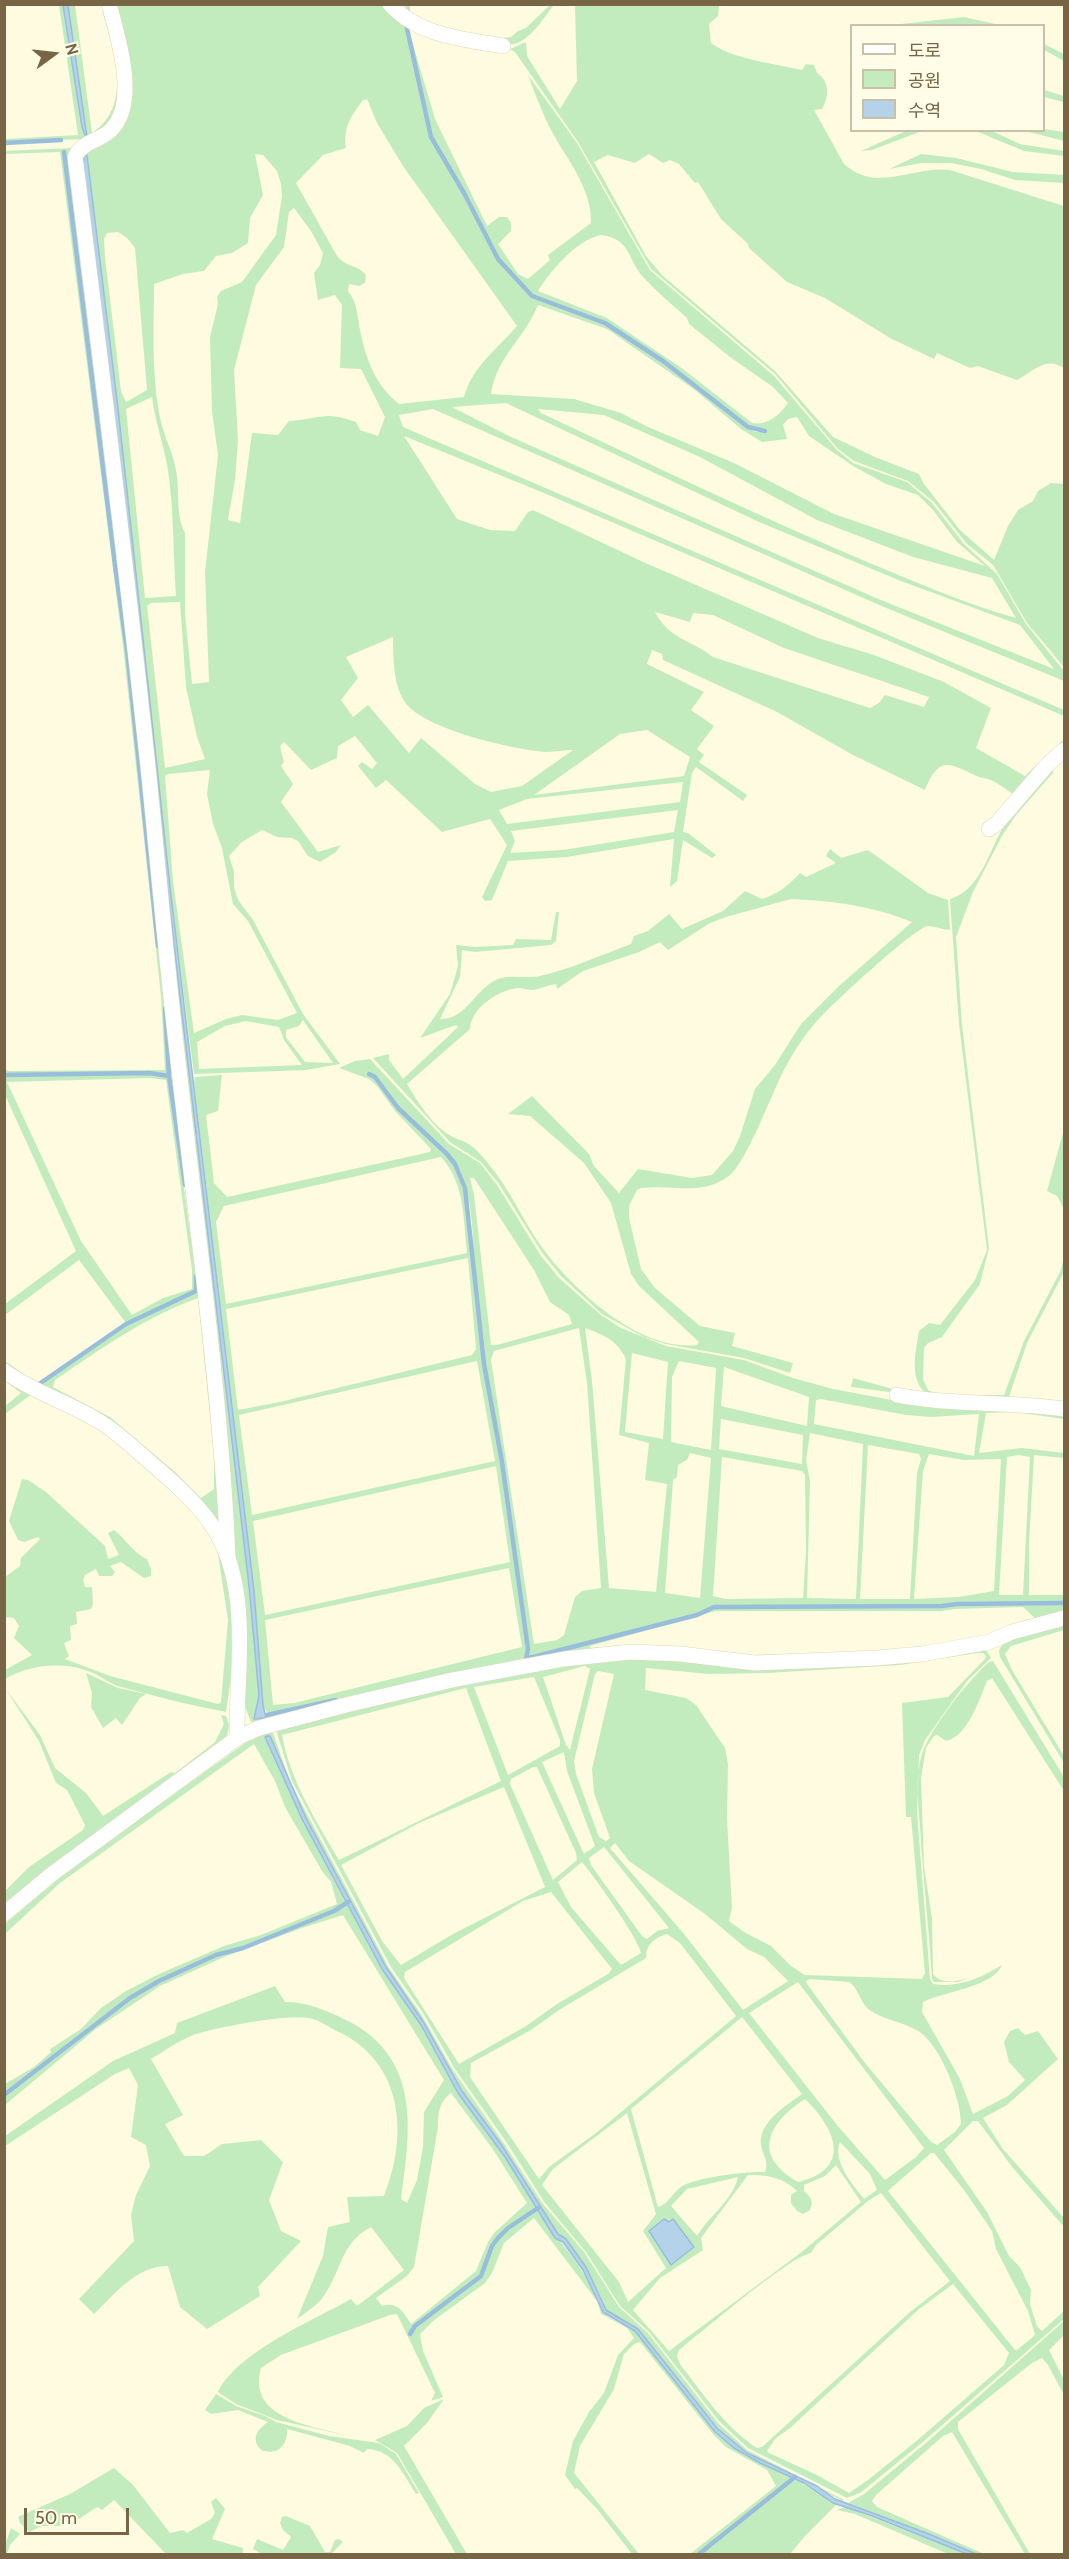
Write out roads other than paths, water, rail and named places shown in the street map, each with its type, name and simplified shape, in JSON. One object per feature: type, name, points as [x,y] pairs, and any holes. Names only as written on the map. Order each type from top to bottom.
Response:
[{"type":"street","points":[[109,4],[125,72],[123,111],[112,129],[78,150],[75,157],[98,329],[149,775],[180,1078],[198,1218],[222,1462],[228,1557],[238,1612],[237,1738]]},
{"type":"street","points":[[390,4],[406,20],[438,33],[503,46]]},
{"type":"street","points":[[989,829],[997,823],[1048,764],[1065,750]]},
{"type":"street","points":[[4,1371],[98,1421],[127,1442],[173,1481],[198,1509],[211,1524],[228,1557]]},
{"type":"street","points":[[897,1395],[943,1401],[1016,1403],[1065,1409]]},
{"type":"street","points":[[4,1914],[52,1874],[237,1738],[260,1728],[452,1680],[564,1659],[630,1652],[681,1654],[755,1663],[877,1659],[922,1654],[988,1642],[1012,1632],[1065,1618]]},
{"type":"water","points":[[63,5],[68,5],[86,138],[82,127]]},
{"type":"water","points":[[87,155],[118,408],[170,887],[254,1591],[266,1718],[254,1719],[259,1696],[249,1586],[83,167],[84,156]]},
{"type":"water","points":[[270,1736],[306,1818],[386,1967],[424,2023],[462,2091],[501,2144],[558,2234],[566,2239],[586,2267],[606,2310],[638,2329],[718,2429],[747,2453],[817,2486],[835,2499],[976,2554],[967,2554],[833,2503],[804,2483],[734,2448],[715,2432],[635,2331],[603,2312],[583,2270],[563,2242],[555,2238],[505,2157],[458,2093],[421,2025],[382,1969],[302,1819],[265,1737]]},
{"type":"water","points":[[664,2219],[669,2222],[673,2219],[694,2247],[671,2265],[649,2231]]},
{"type":"waterway","points":[[406,24],[431,137],[464,193],[498,259],[532,296],[605,323],[663,361],[748,427],[765,431]]},
{"type":"waterway","points":[[4,143],[61,140]]},
{"type":"waterway","points":[[64,152],[127,650],[158,946]]},
{"type":"waterway","points":[[165,1008],[169,1076],[185,1185]]},
{"type":"waterway","points":[[4,1075],[149,1073],[169,1076]]},
{"type":"waterway","points":[[369,1074],[375,1077],[398,1108],[447,1154],[455,1164],[465,1188],[484,1364],[502,1462],[528,1649],[526,1659]]},
{"type":"waterway","points":[[39,1384],[126,1324],[196,1291],[196,1276]]},
{"type":"waterway","points":[[529,1658],[697,1615],[714,1607],[1064,1603]]},
{"type":"waterway","points":[[267,1715],[336,1700]]},
{"type":"waterway","points":[[4,2095],[130,1998],[159,1981],[216,1955],[243,1948],[334,1911],[348,1902]]},
{"type":"waterway","points":[[410,2334],[415,2326],[481,2276],[492,2246],[498,2238],[508,2228],[538,2208]]},
{"type":"waterway","points":[[699,2554],[795,2477]]}]
